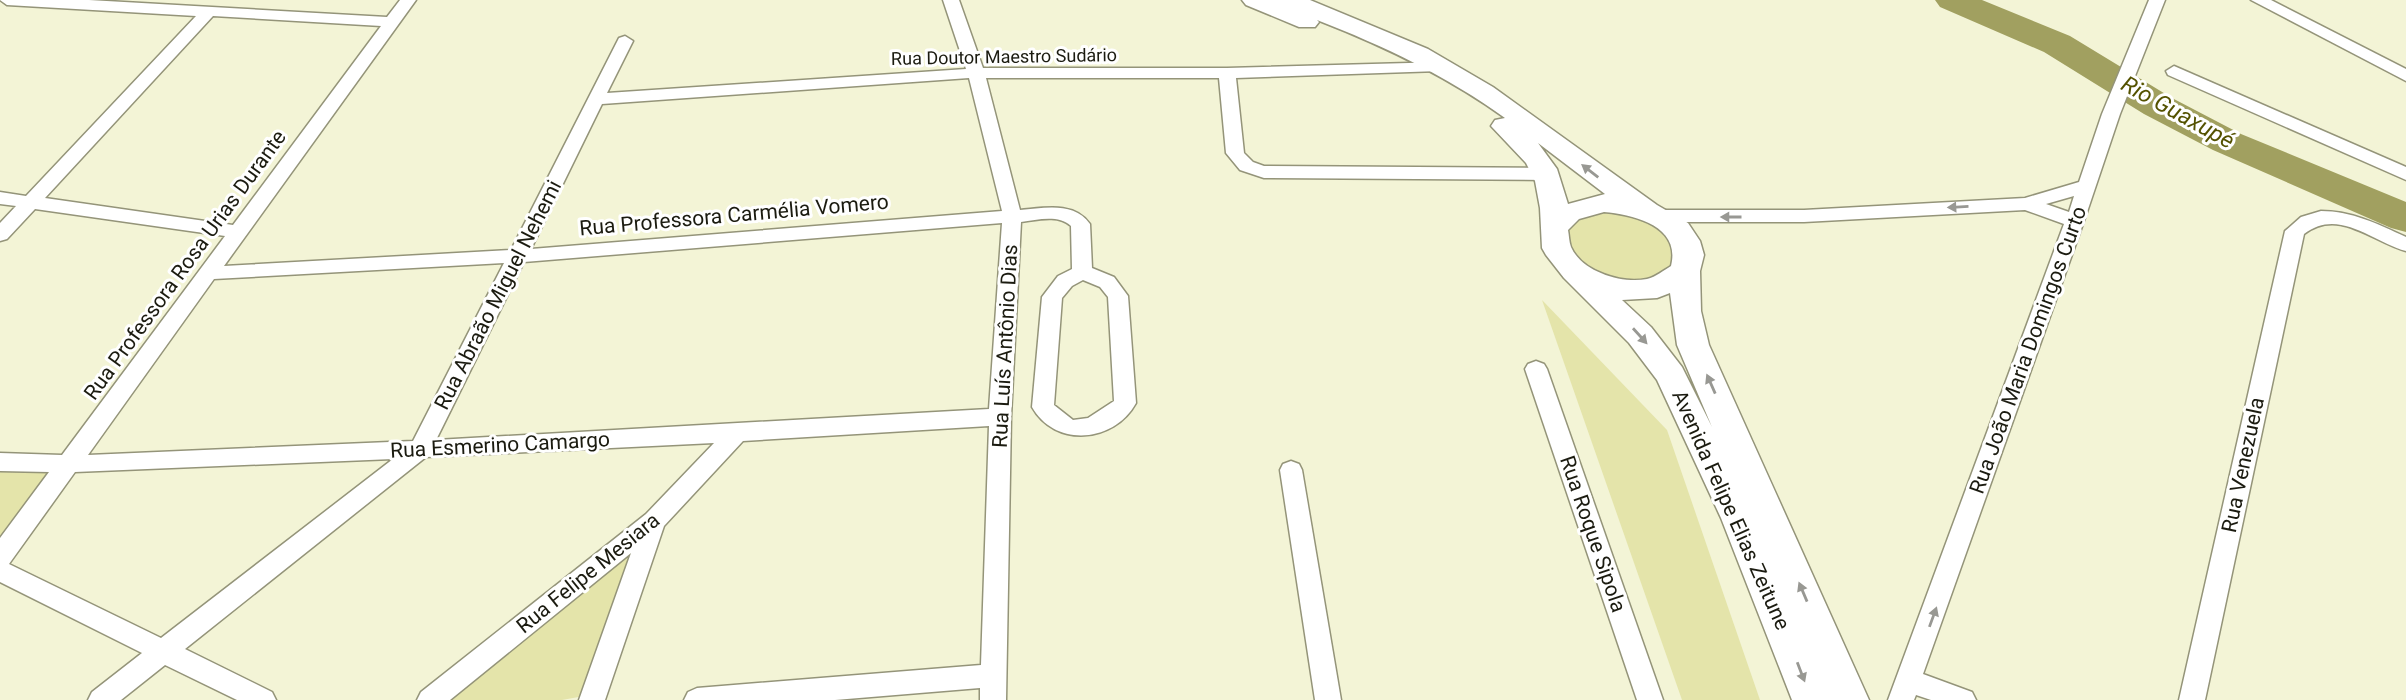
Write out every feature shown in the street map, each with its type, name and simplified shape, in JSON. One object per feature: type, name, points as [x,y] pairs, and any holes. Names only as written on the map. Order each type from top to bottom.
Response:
[{"type":"main road","points":[[1254,0],[1428,67],[1493,117],[1530,149],[1548,174],[1556,200],[1553,243],[1556,252],[1574,271],[1603,285],[1636,290],[1666,285],[1685,271]]},
{"type":"main road","points":[[1289,0],[1428,67],[1516,114],[1611,187],[1679,232],[1686,241],[1689,261],[1685,271],[1686,312],[1693,345],[1849,700]]},
{"type":"main road","points":[[1555,225],[1569,212],[1591,204],[1618,204],[1653,213]]},
{"type":"main road","name":"Avenida Felipe Elias Zeitune","points":[[1574,271],[1640,335],[1671,375],[1739,519],[1812,700]]},
{"type":"street","points":[[7,0],[129,3],[156,7],[204,5],[249,14],[392,22]]},
{"type":"street","points":[[249,14],[263,0]]},
{"type":"street","name":"Rua Professora Rosa Urias Durante","points":[[0,558],[408,0]]},
{"type":"street","name":"Rua Luís Antônio Dias","points":[[951,0],[976,73],[1012,215],[1000,417],[993,688]]},
{"type":"street","name":"Rua João Maria Domingos Curto","points":[[1905,691],[2111,114],[2157,0]]},
{"type":"street","points":[[2259,0],[2406,76]]},
{"type":"street","points":[[0,235],[204,5]]},
{"type":"street","name":"Rua Abraão Miguel Nehemi","points":[[101,700],[420,450],[625,41]]},
{"type":"street","name":"Rua Doutor Maestro Sudário","points":[[595,99],[976,73],[1227,73],[1428,67]]},
{"type":"street","points":[[2174,71],[2406,174]]},
{"type":"street","points":[[1227,73],[1235,153],[1240,161],[1254,170],[1548,174]]},
{"type":"street","points":[[2388,164],[2406,157]]},
{"type":"street","points":[[1653,213],[1804,216],[2026,204],[2087,186]]},
{"type":"street","points":[[0,198],[238,232]]},
{"type":"street","points":[[2026,204],[2075,221]]},
{"type":"street","name":"Rua Professora Carmélia Vomero","points":[[208,273],[519,256],[1052,213],[1077,219],[1080,224],[1082,271]]},
{"type":"street","name":"Rua Venezuela","points":[[2192,700],[2295,231],[2303,222],[2326,216],[2364,226],[2406,245]]},
{"type":"street","points":[[1082,271],[1107,282],[1118,296],[1125,402],[1115,415],[1099,425],[1079,428],[1061,426],[1050,418],[1043,407],[1052,297],[1065,281],[1082,271]]},
{"type":"street","name":"Rua Roque Sipola","points":[[1536,369],[1650,700]]},
{"type":"street","name":"Rua Esmerino Camargo","points":[[0,462],[66,465],[420,450],[1000,417]]},
{"type":"street","name":"Rua Felipe Mesiara","points":[[430,700],[654,522],[736,434]]},
{"type":"street","points":[[1291,470],[1328,700]]},
{"type":"street","points":[[592,700],[654,522]]},
{"type":"street","points":[[0,571],[161,653],[263,700]]},
{"type":"street","points":[[697,700],[993,688]]},
{"type":"street","points":[[1905,691],[1963,700]]},
{"type":"green space","points":[[1594,211],[1630,212],[1671,235],[1675,266],[1649,281],[1610,280],[1577,263],[1565,231],[1568,224]]},
{"type":"green space","points":[[1542,300],[1667,430],[1760,700],[1682,700]]},
{"type":"green space","points":[[57,470],[0,547],[0,471]]},
{"type":"green space","points":[[633,547],[584,696],[562,700],[443,700]]},
{"type":"waterway","name":"Rio Guaxupé","points":[[1952,0],[2057,44],[2158,106],[2227,142],[2406,218]]}]
